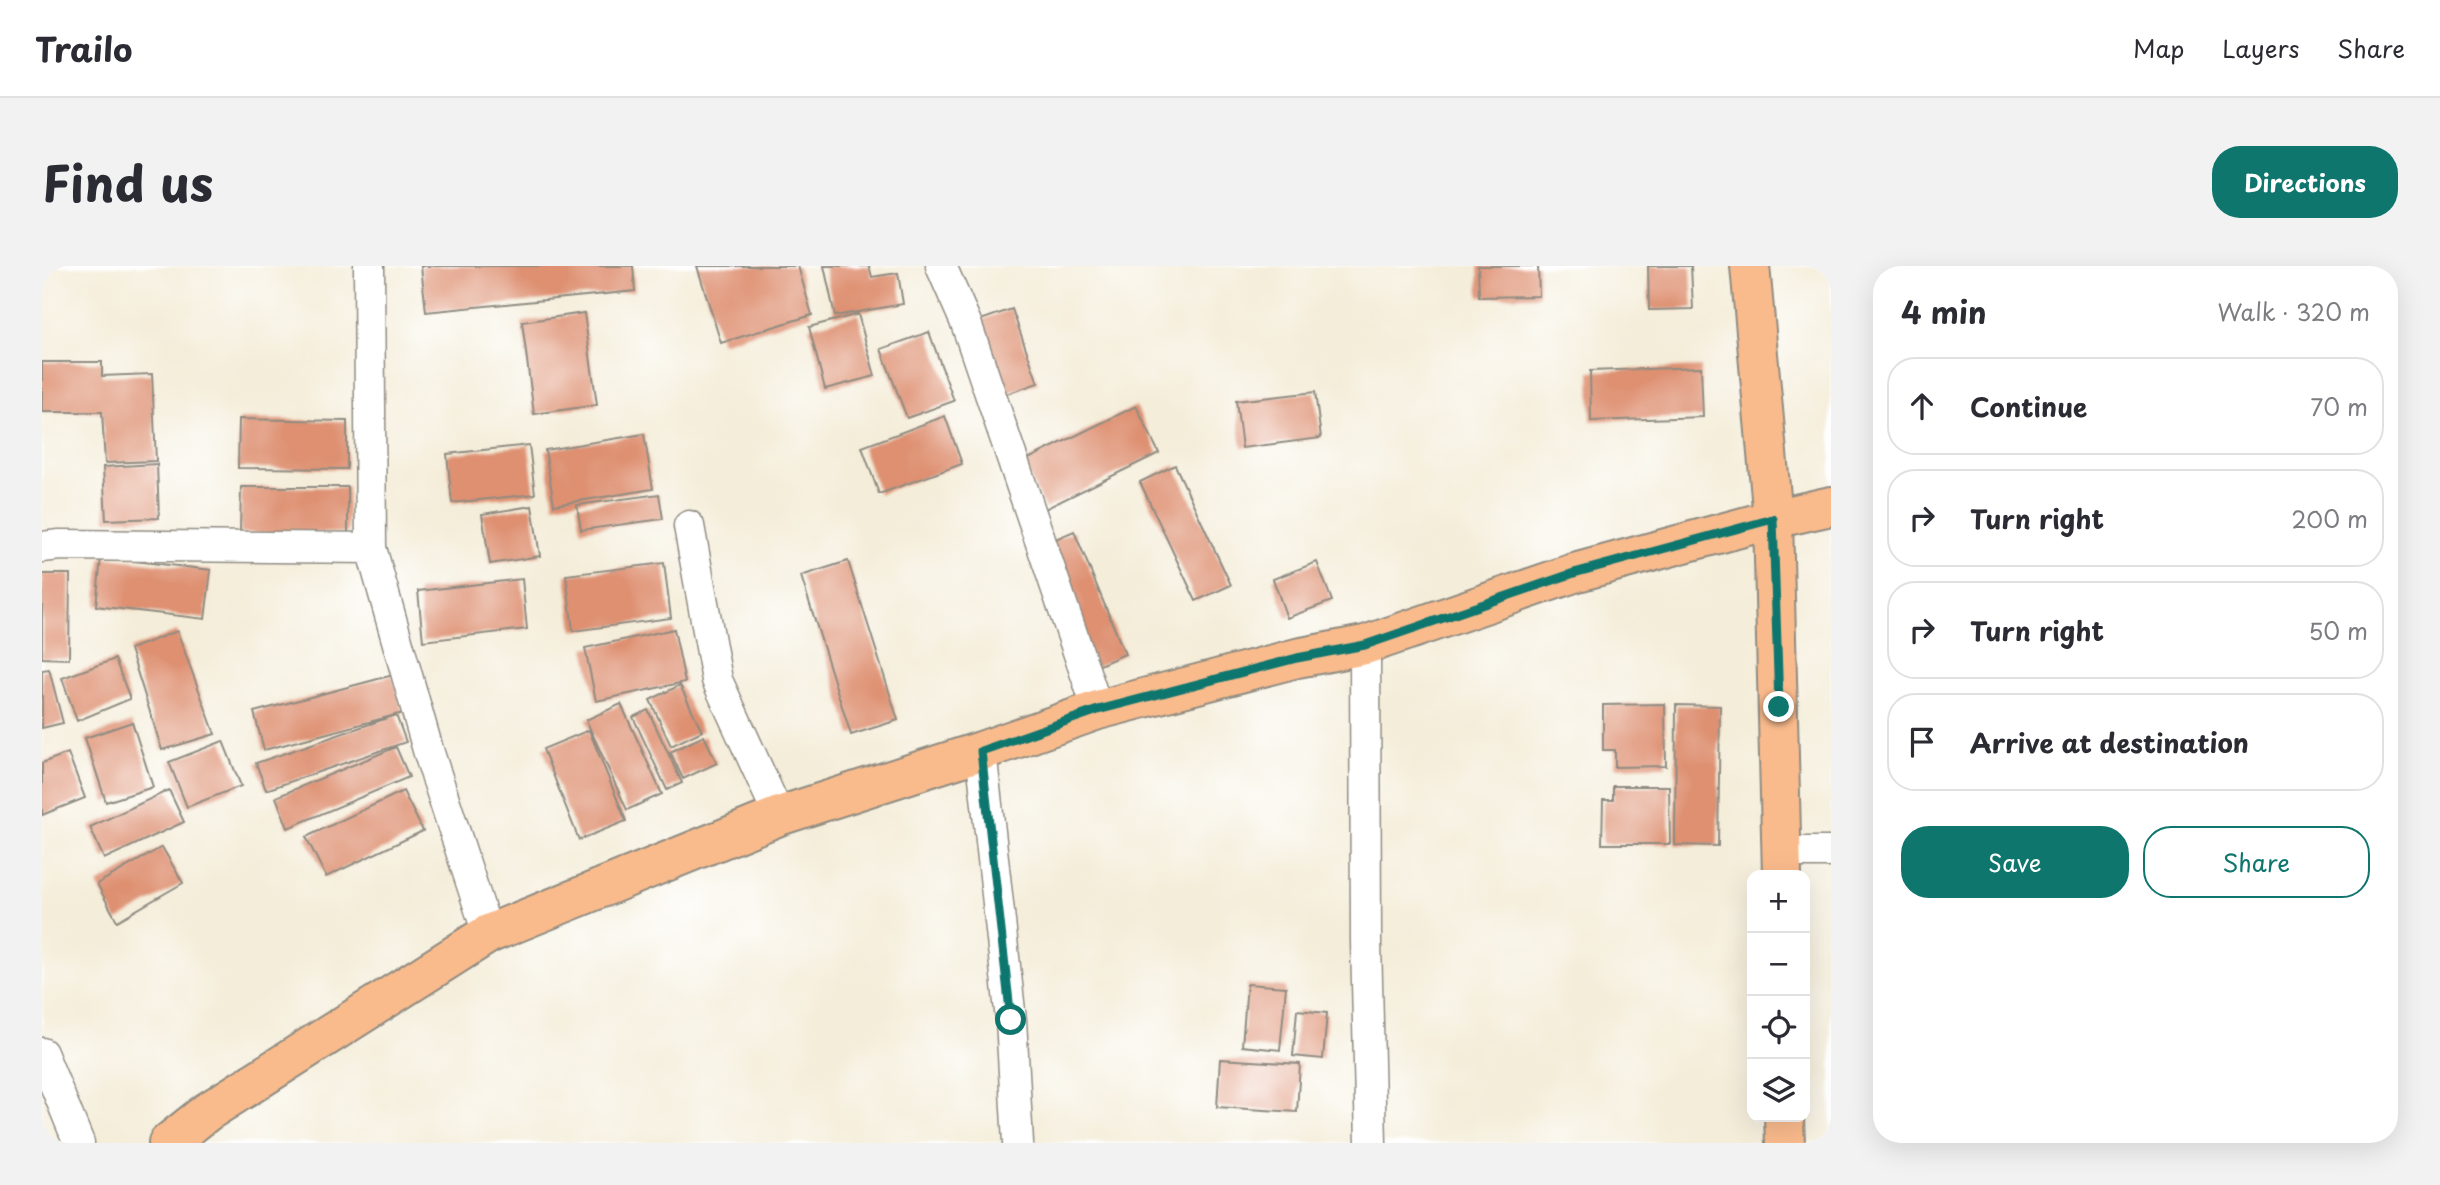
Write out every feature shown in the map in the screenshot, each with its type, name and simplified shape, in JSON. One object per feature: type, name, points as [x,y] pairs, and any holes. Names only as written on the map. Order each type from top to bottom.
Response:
[{"type":"main road","points":[[1750,266],[1773,519],[1782,864]]},
{"type":"main road","points":[[168,1143],[207,1112],[488,934],[779,816],[1098,710],[1297,658],[1365,645],[1574,573],[1831,506]]},
{"type":"main road","points":[[1784,1122],[1785,1143]]},
{"type":"street","points":[[369,266],[371,548],[428,750],[488,934]]},
{"type":"street","points":[[941,266],[967,323],[1098,710]]},
{"type":"street","points":[[689,526],[717,680],[779,816]]},
{"type":"street","points":[[42,547],[371,548]]},
{"type":"street","points":[[1365,645],[1366,942],[1371,1143]]},
{"type":"street","points":[[981,751],[1011,1020],[1018,1143]]},
{"type":"street","points":[[1782,864],[1831,852]]},
{"type":"street","points":[[42,1053],[79,1143]]},
{"type":"building","points":[[421,266],[633,266],[635,291],[426,312]]},
{"type":"building","points":[[697,266],[798,266],[812,315],[721,343]]},
{"type":"building","points":[[824,266],[869,266],[872,277],[898,273],[903,304],[835,316]]},
{"type":"building","points":[[1478,266],[1538,266],[1539,296],[1479,297]]},
{"type":"building","points":[[1648,266],[1691,266],[1693,309],[1649,310]]},
{"type":"building","points":[[1012,309],[1038,383],[998,397],[972,323]]},
{"type":"building","points":[[584,313],[597,405],[534,414],[522,322]]},
{"type":"building","points":[[858,314],[875,376],[825,389],[809,327]]},
{"type":"building","points":[[929,332],[954,401],[907,418],[881,349]]},
{"type":"building","points":[[42,362],[102,362],[102,376],[152,374],[156,461],[105,463],[102,412],[42,412]]},
{"type":"building","points":[[1701,367],[1703,417],[1591,421],[1590,371]]},
{"type":"building","points":[[1315,392],[1321,438],[1242,448],[1236,401]]},
{"type":"building","points":[[1136,406],[1159,453],[1045,509],[1022,462]]},
{"type":"building","points":[[945,416],[962,464],[879,494],[862,447]]},
{"type":"building","points":[[239,419],[347,421],[347,469],[238,468]]},
{"type":"building","points":[[644,434],[653,489],[554,505],[545,450]]},
{"type":"building","points":[[529,445],[535,494],[452,503],[447,454]]},
{"type":"building","points":[[157,464],[159,518],[106,520],[103,467]]},
{"type":"building","points":[[1175,465],[1231,585],[1196,601],[1140,482]]},
{"type":"building","points":[[241,487],[348,487],[348,533],[240,533]]},
{"type":"building","points":[[659,494],[663,519],[581,530],[577,505]]},
{"type":"building","points":[[532,506],[540,556],[490,564],[482,514]]},
{"type":"building","points":[[1074,531],[1125,654],[1086,671],[1035,548]]},
{"type":"building","points":[[101,557],[211,570],[205,619],[96,606]]},
{"type":"building","points":[[848,561],[898,720],[851,735],[801,576]]},
{"type":"building","points":[[1317,562],[1332,601],[1287,618],[1273,579]]},
{"type":"building","points":[[664,563],[671,618],[573,631],[566,575]]},
{"type":"building","points":[[42,574],[70,574],[69,659],[42,658]]},
{"type":"building","points":[[522,579],[527,629],[423,641],[418,591]]},
{"type":"building","points":[[674,629],[685,682],[596,701],[585,648]]},
{"type":"building","points":[[177,631],[215,734],[162,750],[130,649]]},
{"type":"building","points":[[115,659],[130,699],[77,721],[62,678]]},
{"type":"building","points":[[49,669],[63,723],[42,728],[42,670]]},
{"type":"building","points":[[393,675],[403,713],[264,750],[254,712]]},
{"type":"building","points":[[680,685],[702,731],[671,746],[650,700]]},
{"type":"building","points":[[621,704],[662,794],[627,810],[586,720]]},
{"type":"building","points":[[1665,704],[1666,766],[1615,767],[1615,750],[1603,750],[1603,705]]},
{"type":"building","points":[[1676,705],[1720,706],[1718,846],[1675,845]]},
{"type":"building","points":[[648,710],[682,783],[667,790],[633,717]]},
{"type":"building","points":[[396,715],[406,742],[266,790],[256,763]]},
{"type":"building","points":[[132,722],[153,787],[106,802],[85,738]]},
{"type":"building","points":[[589,730],[626,821],[579,840],[543,749]]},
{"type":"building","points":[[704,736],[717,763],[683,779],[670,752]]},
{"type":"building","points":[[223,741],[241,786],[187,807],[169,762]]},
{"type":"building","points":[[396,747],[409,777],[288,828],[276,797]]},
{"type":"building","points":[[68,753],[85,798],[42,815],[42,763]]},
{"type":"building","points":[[1613,786],[1669,786],[1670,844],[1602,844],[1603,800],[1613,800]]},
{"type":"building","points":[[169,790],[184,822],[104,859],[90,827]]},
{"type":"building","points":[[403,791],[423,831],[326,877],[306,837]]},
{"type":"building","points":[[162,847],[183,883],[117,921],[97,884]]},
{"type":"building","points":[[1247,984],[1286,987],[1280,1050],[1242,1046]]},
{"type":"building","points":[[1297,1010],[1327,1013],[1323,1059],[1293,1056]]},
{"type":"building","points":[[1220,1059],[1300,1064],[1297,1112],[1217,1107]]},
{"type":"route","points":[[1011,1020],[981,751],[1098,710],[1297,658],[1365,645],[1574,573],[1773,519],[1779,707]]}]
